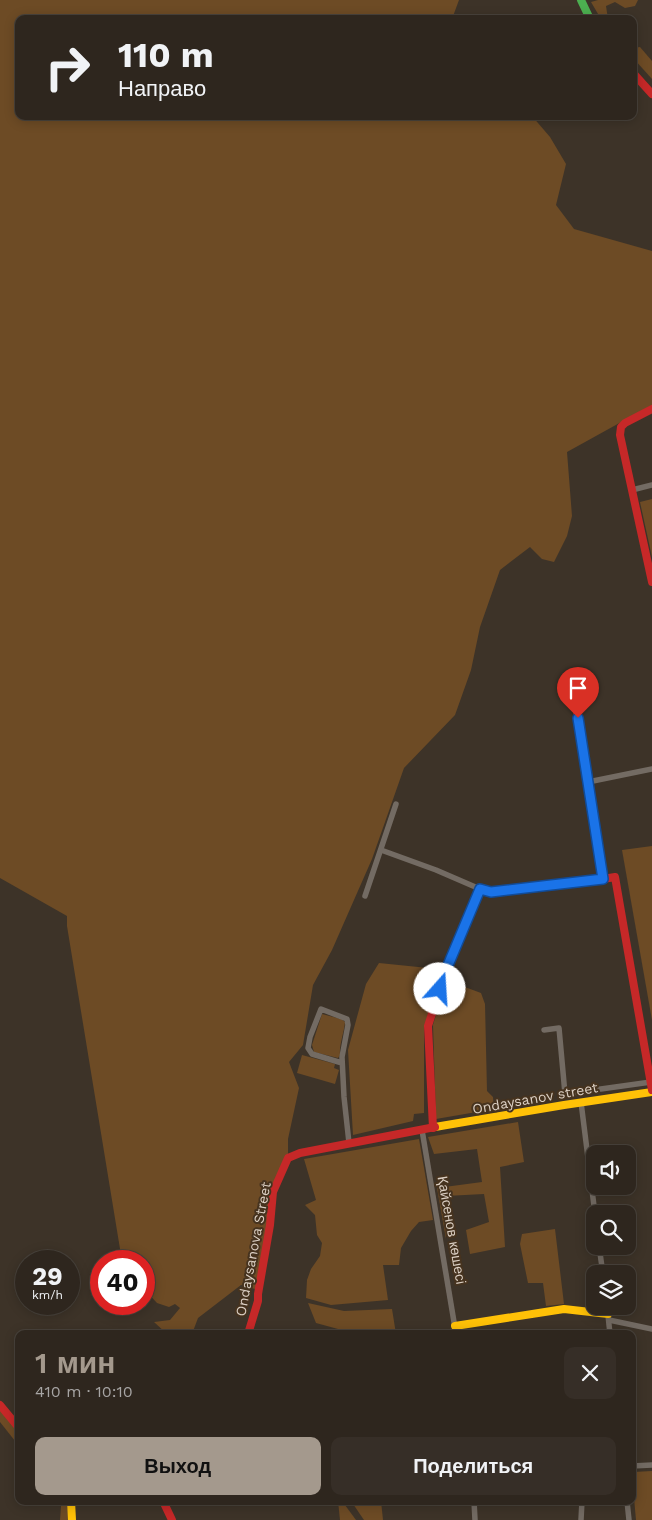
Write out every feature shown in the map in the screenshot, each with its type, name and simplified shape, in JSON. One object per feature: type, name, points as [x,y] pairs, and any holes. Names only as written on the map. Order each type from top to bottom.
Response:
[{"type":"street","points":[[580,0],[588,15]]},
{"type":"street","points":[[637,77],[652,94]]},
{"type":"street","points":[[652,409],[625,422],[621,427],[620,434],[652,582]]},
{"type":"street","points":[[632,490],[652,485]]},
{"type":"street","points":[[575,699],[603,879]]},
{"type":"street","points":[[588,782],[652,769]]},
{"type":"street","points":[[365,896],[396,804]]},
{"type":"street","points":[[382,850],[491,892],[615,877],[652,1088],[565,1094],[559,1028],[544,1030]]},
{"type":"street","points":[[433,1128],[428,1026],[446,970],[480,889]]},
{"type":"street","points":[[342,1063],[312,1054],[308,1048],[310,1037],[321,1009],[347,1019],[348,1025],[342,1063],[349,1143]]},
{"type":"street","name":"Ondaysanov street","points":[[422,1130],[652,1088]]},
{"type":"street","points":[[581,1102],[594,1205]]},
{"type":"street","name":"Ondaysanova Street","points":[[249,1330],[258,1301],[270,1225],[273,1192],[288,1158],[300,1153],[422,1130]]},
{"type":"street","name":"Қайсенов көшесі","points":[[422,1130],[456,1330]]},
{"type":"street","points":[[456,1330],[564,1309],[586,1312]]},
{"type":"street","points":[[608,1315],[610,1330]]},
{"type":"street","points":[[611,1315],[652,1329]]},
{"type":"street","points":[[0,1405],[15,1423]]},
{"type":"street","points":[[636,1466],[652,1465]]},
{"type":"street","points":[[70,1505],[72,1520]]},
{"type":"street","points":[[166,1505],[172,1520]]},
{"type":"street","points":[[474,1505],[475,1520]]},
{"type":"street","points":[[581,1520],[582,1505]]},
{"type":"street","points":[[628,1505],[629,1520]]},
{"type":"shaded area","points":[[0,0],[459,0],[453,15],[15,15],[15,120],[535,120],[550,137],[566,164],[556,205],[574,229],[652,251],[652,405],[567,452],[572,516],[567,536],[554,562],[542,559],[530,547],[500,570],[480,627],[471,670],[455,715],[404,768],[372,859],[332,950],[313,985],[303,1045],[289,1062],[299,1088],[288,1139],[288,1158],[273,1192],[259,1290],[241,1285],[198,1318],[194,1330],[163,1330],[154,1322],[170,1320],[180,1308],[175,1304],[169,1307],[155,1301],[155,1250],[120,1250],[67,926],[67,916],[0,878]]},
{"type":"shaded area","points":[[598,0],[638,0],[635,6],[625,8],[615,2],[606,6],[607,15],[599,15],[591,2]]},
{"type":"shaded area","points":[[640,47],[652,61],[652,79],[637,62],[637,48]]},
{"type":"shaded area","points":[[652,499],[652,557],[640,502]]},
{"type":"shaded area","points":[[652,846],[652,1020],[622,850]]},
{"type":"shaded area","points":[[379,963],[438,969],[439,975],[424,1029],[424,1113],[414,1114],[413,1121],[353,1135],[348,1050],[366,984]]},
{"type":"shaded area","points":[[446,980],[481,993],[485,1004],[487,1091],[493,1097],[494,1109],[436,1119],[433,1025]]},
{"type":"shaded area","points":[[322,1014],[341,1019],[345,1022],[338,1058],[314,1052],[312,1045]]},
{"type":"shaded area","points":[[302,1055],[335,1064],[334,1068],[339,1070],[335,1084],[297,1073]]},
{"type":"shaded area","points":[[518,1122],[524,1162],[500,1167],[505,1247],[470,1254],[466,1230],[489,1222],[484,1194],[446,1196],[446,1239],[437,1188],[482,1182],[477,1149],[434,1154],[428,1137]]},
{"type":"shaded area","points":[[419,1139],[433,1220],[419,1222],[411,1231],[401,1248],[399,1265],[383,1265],[388,1300],[331,1305],[306,1298],[307,1280],[311,1269],[320,1256],[322,1243],[317,1235],[315,1215],[305,1205],[316,1200],[304,1159]]},
{"type":"shaded area","points":[[555,1229],[564,1304],[546,1306],[543,1283],[528,1283],[520,1244],[522,1234]]},
{"type":"shaded area","points":[[308,1303],[344,1311],[392,1309],[395,1330],[342,1330],[316,1323]]},
{"type":"shaded area","points":[[0,1409],[15,1427],[15,1441],[0,1422]]},
{"type":"shaded area","points":[[652,1471],[652,1520],[636,1520],[636,1472]]},
{"type":"shaded area","points":[[67,1505],[69,1520],[60,1520],[61,1506]]},
{"type":"shaded area","points":[[338,1505],[345,1505],[356,1520],[340,1520]]},
{"type":"shaded area","points":[[354,1505],[381,1505],[383,1520],[364,1520]]},
{"type":"traffic: fast","points":[[581,0],[588,15]]},
{"type":"traffic: slow","points":[[435,1127],[652,1092]]},
{"type":"traffic: slow","points":[[455,1326],[564,1309],[586,1312]]},
{"type":"traffic: slow","points":[[71,1505],[72,1520]]},
{"type":"traffic: jam","points":[[637,77],[652,94]]},
{"type":"traffic: jam","points":[[652,409],[625,423],[621,427],[620,435],[652,582]]},
{"type":"traffic: jam","points":[[575,699],[603,879],[615,877],[652,1090]]},
{"type":"traffic: jam","points":[[433,1128],[428,1026],[446,971],[480,889]]},
{"type":"traffic: jam","points":[[249,1330],[258,1301],[270,1225],[273,1192],[288,1158],[300,1153],[435,1127]]},
{"type":"traffic: jam","points":[[0,1405],[15,1423]]},
{"type":"traffic: jam","points":[[165,1505],[172,1520]]},
{"type":"route","points":[[440,989],[480,889],[491,892],[603,879],[578,718]]}]
